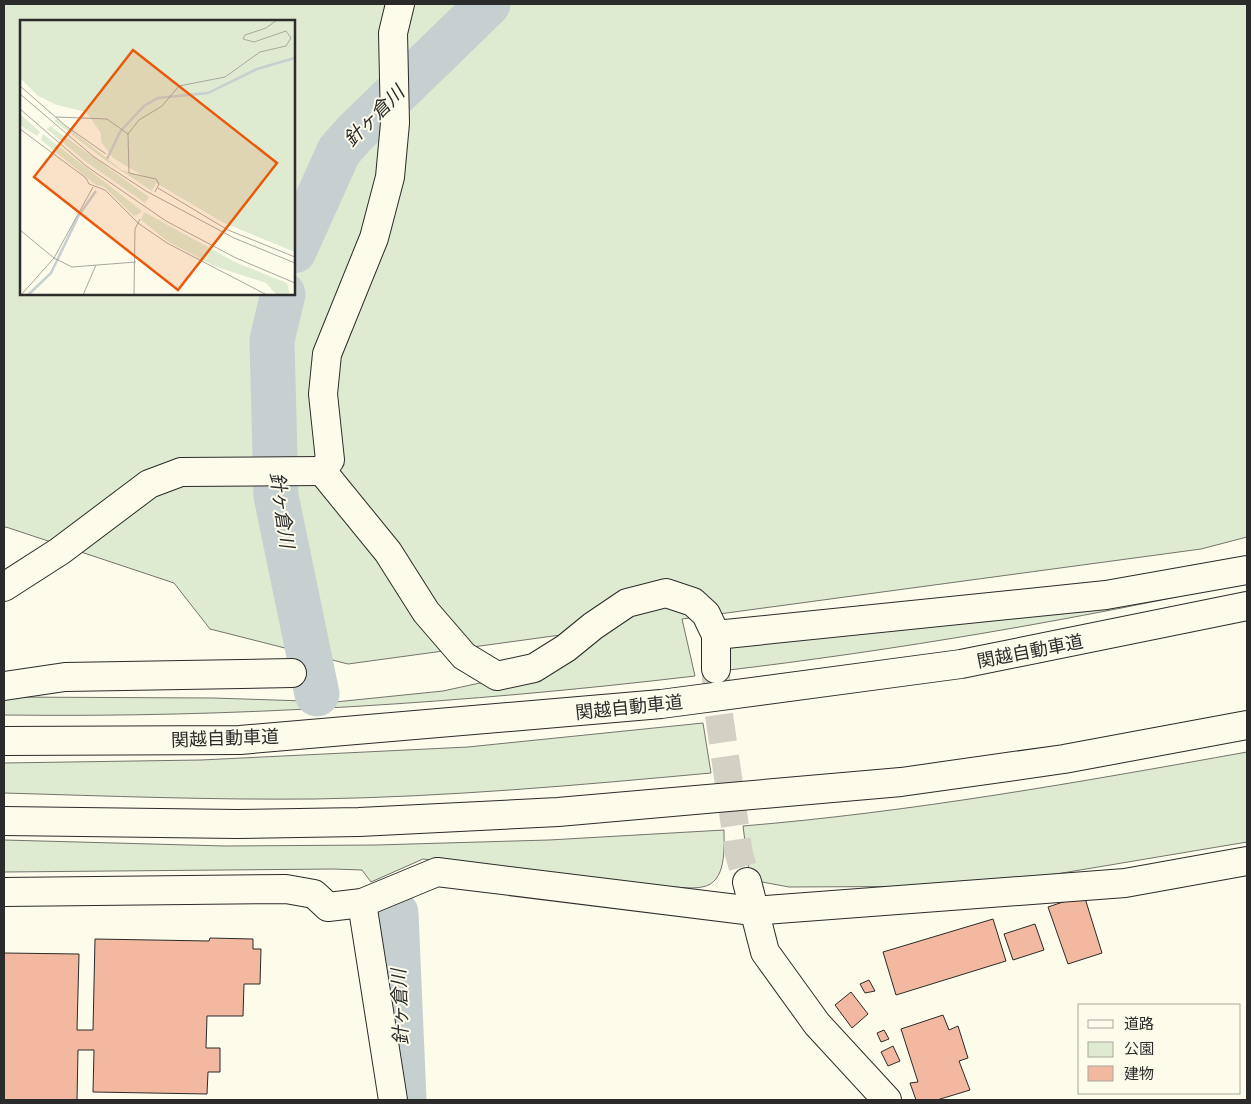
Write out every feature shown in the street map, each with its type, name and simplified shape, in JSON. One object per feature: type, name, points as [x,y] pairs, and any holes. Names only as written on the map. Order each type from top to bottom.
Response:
[{"type":"main road","points":[[322,471],[330,460],[323,394],[327,354],[374,238],[390,177],[395,123],[393,34],[400,4]]},
{"type":"main road","points":[[4,587],[60,551],[149,484],[181,472],[322,471]]},
{"type":"main road","points":[[322,471],[388,552],[426,612],[464,656],[497,676],[534,668],[566,648],[593,626],[627,603],[666,593],[694,602],[706,614],[716,635],[716,669]]},
{"type":"main road","points":[[716,635],[1106,595],[1247,570]]},
{"type":"main road","name":"関越自動車道","points":[[4,741],[240,740],[661,704],[961,664],[1247,606]]},
{"type":"main road","points":[[4,686],[65,677],[292,673]]},
{"type":"main road","points":[[4,820],[238,824],[558,812],[901,782],[1064,759],[1247,725]]},
{"type":"main road","points":[[4,892],[286,889],[314,894],[328,907],[362,903],[437,872],[753,911],[1125,882],[1247,861]]},
{"type":"main road","points":[[748,882],[753,911],[765,952],[817,1024],[886,1100]]},
{"type":"main road","points":[[362,903],[393,1100]]},
{"type":"green space","points":[[4,4],[1247,4],[1247,537],[1201,549],[682,619],[695,676],[523,694],[350,707],[177,714],[4,715],[4,697],[213,698],[335,702],[443,691],[535,671],[590,631],[348,664],[210,629],[174,583],[6,527],[4,528]]},
{"type":"green space","points":[[1247,582],[985,633],[853,654],[721,671],[723,639]]},
{"type":"green space","points":[[703,723],[711,773],[513,790],[364,798],[237,799],[4,793],[4,763],[201,760],[468,747]]},
{"type":"green space","points":[[1247,752],[1247,842],[985,886],[789,887],[762,882],[749,872],[743,826],[870,813],[996,795]]},
{"type":"green space","points":[[724,830],[724,855],[720,872],[710,884],[694,888],[670,887],[423,859],[371,882],[362,870],[333,869],[4,872],[4,840],[225,846],[376,845],[549,840]]},
{"type":"building","points":[[1084,895],[1102,953],[1068,964],[1048,907]]},
{"type":"building","points":[[993,919],[1006,961],[896,995],[883,952]]},
{"type":"building","points":[[1035,924],[1044,950],[1013,960],[1004,934]]},
{"type":"building","points":[[210,938],[253,939],[253,949],[261,949],[260,984],[244,984],[243,1016],[207,1016],[206,1048],[220,1048],[220,1072],[208,1072],[207,1094],[93,1092],[94,1050],[78,1050],[77,1100],[4,1100],[4,953],[79,954],[77,1030],[93,1030],[95,939],[209,941]]},
{"type":"building","points":[[869,980],[875,991],[865,993],[860,984]]},
{"type":"building","points":[[851,992],[868,1014],[852,1028],[835,1005]]},
{"type":"building","points":[[943,1015],[949,1030],[958,1026],[968,1058],[959,1061],[970,1090],[937,1100],[916,1100],[910,1083],[918,1082],[901,1029]]},
{"type":"building","points":[[884,1030],[889,1039],[881,1042],[877,1033]]},
{"type":"building","points":[[893,1046],[900,1061],[888,1066],[881,1052]]},
{"type":"waterway","name":"針ヶ倉川","points":[[295,249],[339,151],[355,133],[488,4]]},
{"type":"waterway","name":"針ヶ倉川","points":[[283,295],[272,340],[276,496],[317,694]]},
{"type":"waterway","name":"針ヶ倉川","points":[[396,913],[404,1100]]},
{"type":"tunnel","points":[[716,673],[717,701],[739,854],[747,882]]}]
